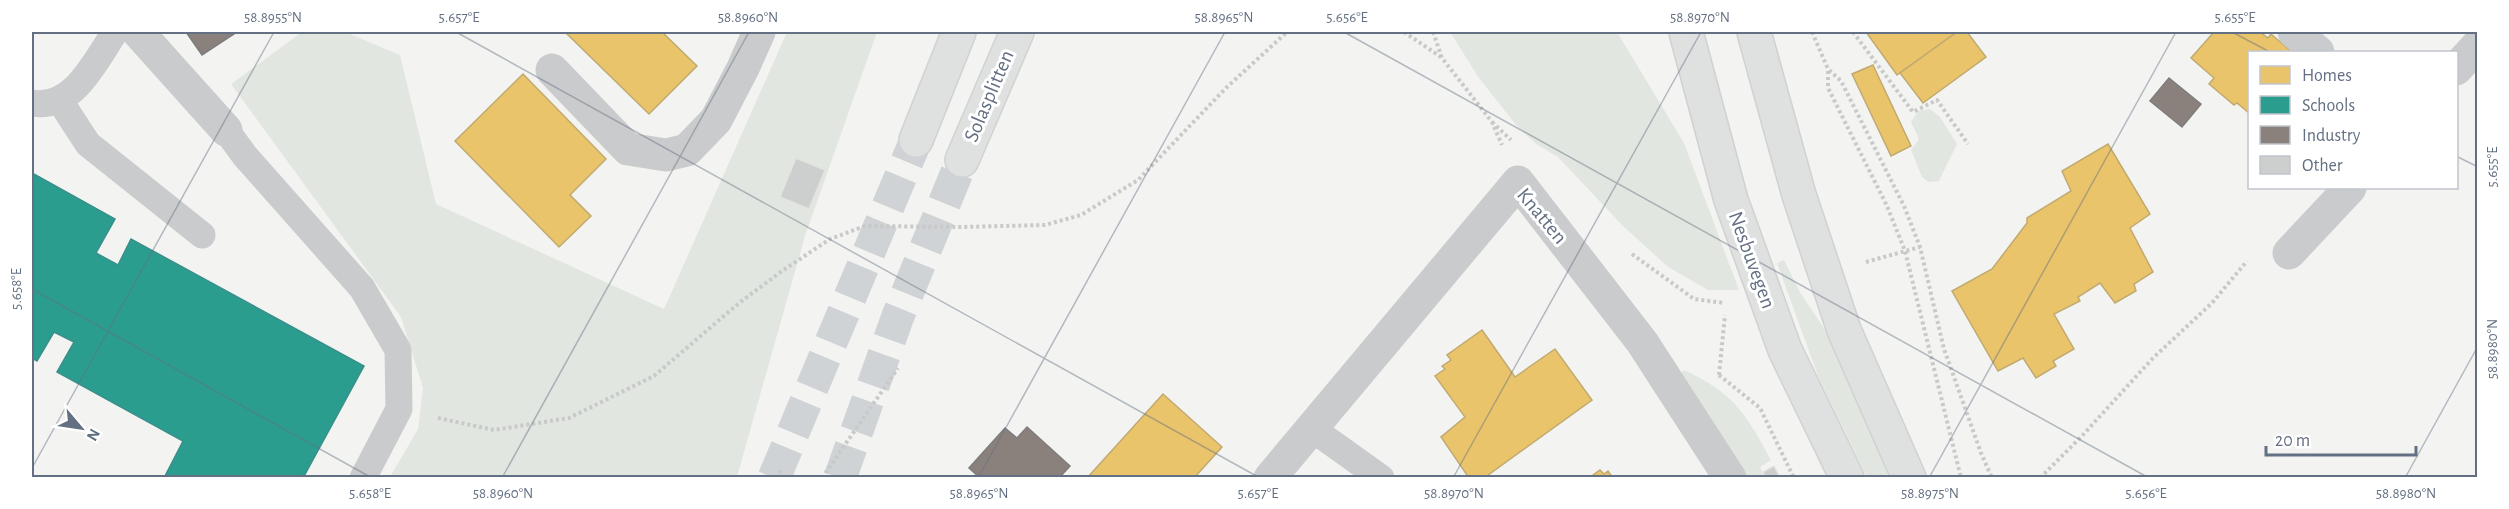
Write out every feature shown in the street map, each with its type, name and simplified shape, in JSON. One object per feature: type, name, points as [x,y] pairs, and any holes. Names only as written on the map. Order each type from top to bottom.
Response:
[{"type":"main road","points":[[916,140],[959,32]]},
{"type":"main road","name":"Solasplitten","points":[[962,160],[1017,32]]},
{"type":"main road","name":"Nesbuvegen","points":[[1686,32],[1731,200],[1785,350],[1847,477]]},
{"type":"main road","points":[[1754,32],[1799,195],[1844,330],[1909,477]]},
{"type":"street","points":[[138,32],[226,130]]},
{"type":"street","points":[[552,70],[596,112],[628,149],[666,155],[687,150],[716,120],[759,32]]},
{"type":"street","points":[[2294,32],[2317,51]]},
{"type":"street","points":[[2458,68],[2478,45]]},
{"type":"street","name":"Knatten","points":[[1270,477],[1518,182],[1642,342],[1730,477]]},
{"type":"street","points":[[2289,253],[2349,189]]},
{"type":"lane","points":[[32,103],[60,101],[84,79],[115,32]]},
{"type":"lane","points":[[60,101],[88,144],[202,235]]},
{"type":"lane","points":[[226,130],[245,156],[362,288],[398,350],[399,409],[363,477]]},
{"type":"lane","points":[[1311,428],[1381,477]]},
{"type":"path","points":[[399,409],[494,430],[569,418],[654,376],[739,303],[830,239],[865,226],[1046,225],[1081,215],[1138,180],[1226,88],[1287,32]]},
{"type":"path","points":[[1404,32],[1442,58],[1492,122],[1518,182]]},
{"type":"path","points":[[1433,32],[1442,58]]},
{"type":"path","points":[[1812,32],[1828,69],[1840,81],[1904,206],[1920,247],[1944,349],[1981,453],[1992,477]]},
{"type":"path","points":[[1853,32],[1913,112],[1937,100],[1968,144]]},
{"type":"path","points":[[1828,69],[1828,88],[1878,186],[1905,251],[1961,477]]},
{"type":"path","points":[[1864,263],[1920,247]]},
{"type":"path","points":[[2040,477],[2081,437],[2153,358],[2212,303],[2254,252]]},
{"type":"path","points":[[1719,375],[1726,304]]},
{"type":"path","points":[[822,477],[898,368]]},
{"type":"path","points":[[776,477],[781,470]]},
{"type":"shaded area","points":[[302,32],[345,32],[400,55],[436,204],[664,309],[787,32],[877,32],[805,236],[737,477],[390,477],[418,429],[423,388],[401,317],[231,84]]},
{"type":"shaded area","points":[[1450,32],[1617,32],[1684,143],[1739,290],[1708,290],[1668,267],[1623,226],[1558,157],[1536,144],[1516,125],[1479,78]]},
{"type":"shaded area","points":[[1930,109],[1940,117],[1957,144],[1939,181],[1928,182],[1922,177],[1911,150],[1919,139],[1911,122],[1918,111]]},
{"type":"shaded area","points":[[1784,260],[1801,294],[1834,343],[1872,430],[1888,477],[1867,477],[1818,376],[1777,263]]},
{"type":"shaded area","points":[[1684,370],[1727,396],[1746,417],[1771,460],[1760,467],[1764,477],[1744,477],[1680,374]]},
{"type":"building: Homes","points":[[565,32],[662,32],[697,66],[649,114]]},
{"type":"building: Homes","points":[[1866,32],[1957,32],[1897,75]]},
{"type":"building: Homes","points":[[1957,32],[1967,32],[1986,57],[1923,103],[1900,73]]},
{"type":"building: Homes","points":[[2214,32],[2260,32],[2268,38],[2271,34],[2291,51],[2248,51],[2248,112],[2237,103],[2234,105],[2209,84],[2214,78],[2191,58]]},
{"type":"building: Homes","points":[[1873,65],[1911,146],[1891,156],[1852,74]]},
{"type":"building: Homes","points":[[523,74],[606,159],[570,195],[591,216],[559,247],[455,141]]},
{"type":"building: Homes","points":[[2108,144],[2150,214],[2130,228],[2153,272],[2134,284],[2136,291],[2115,303],[2100,283],[2078,297],[2080,301],[2054,314],[2074,349],[2053,361],[2056,366],[2036,378],[2023,358],[1998,371],[1952,291],[1992,269],[2027,223],[2027,218],[2071,191],[2062,171]]},
{"type":"building: Homes","points":[[1482,330],[1515,377],[1555,349],[1592,400],[1484,478],[1469,478],[1441,437],[1465,417],[1435,376],[1445,369],[1442,366],[1451,360],[1447,355]]},
{"type":"building: Homes","points":[[1163,394],[1222,447],[1194,478],[1087,478]]},
{"type":"building: Homes","points":[[1600,470],[1604,474],[1608,471],[1613,478],[1589,478]]},
{"type":"building: Schools","points":[[32,173],[115,219],[96,253],[118,265],[131,239],[364,366],[303,478],[164,478],[183,441],[57,372],[74,342],[54,332],[37,361],[32,358]]},
{"type":"building: Industry","points":[[186,32],[237,32],[202,55]]},
{"type":"building: Industry","points":[[2169,78],[2201,104],[2182,127],[2150,101]]},
{"type":"building: Industry","points":[[1027,427],[1070,466],[1059,478],[980,478],[969,468],[1005,428],[1017,438]]},
{"type":"building: Other","points":[[796,158],[825,170],[809,209],[780,197]]},
{"type":"building: Other","points":[[1774,466],[1780,478],[1766,478],[1763,472]]},
{"type":"tunnel","points":[[774,478],[916,140]]},
{"type":"tunnel","points":[[840,478],[898,316],[962,160]]}]
